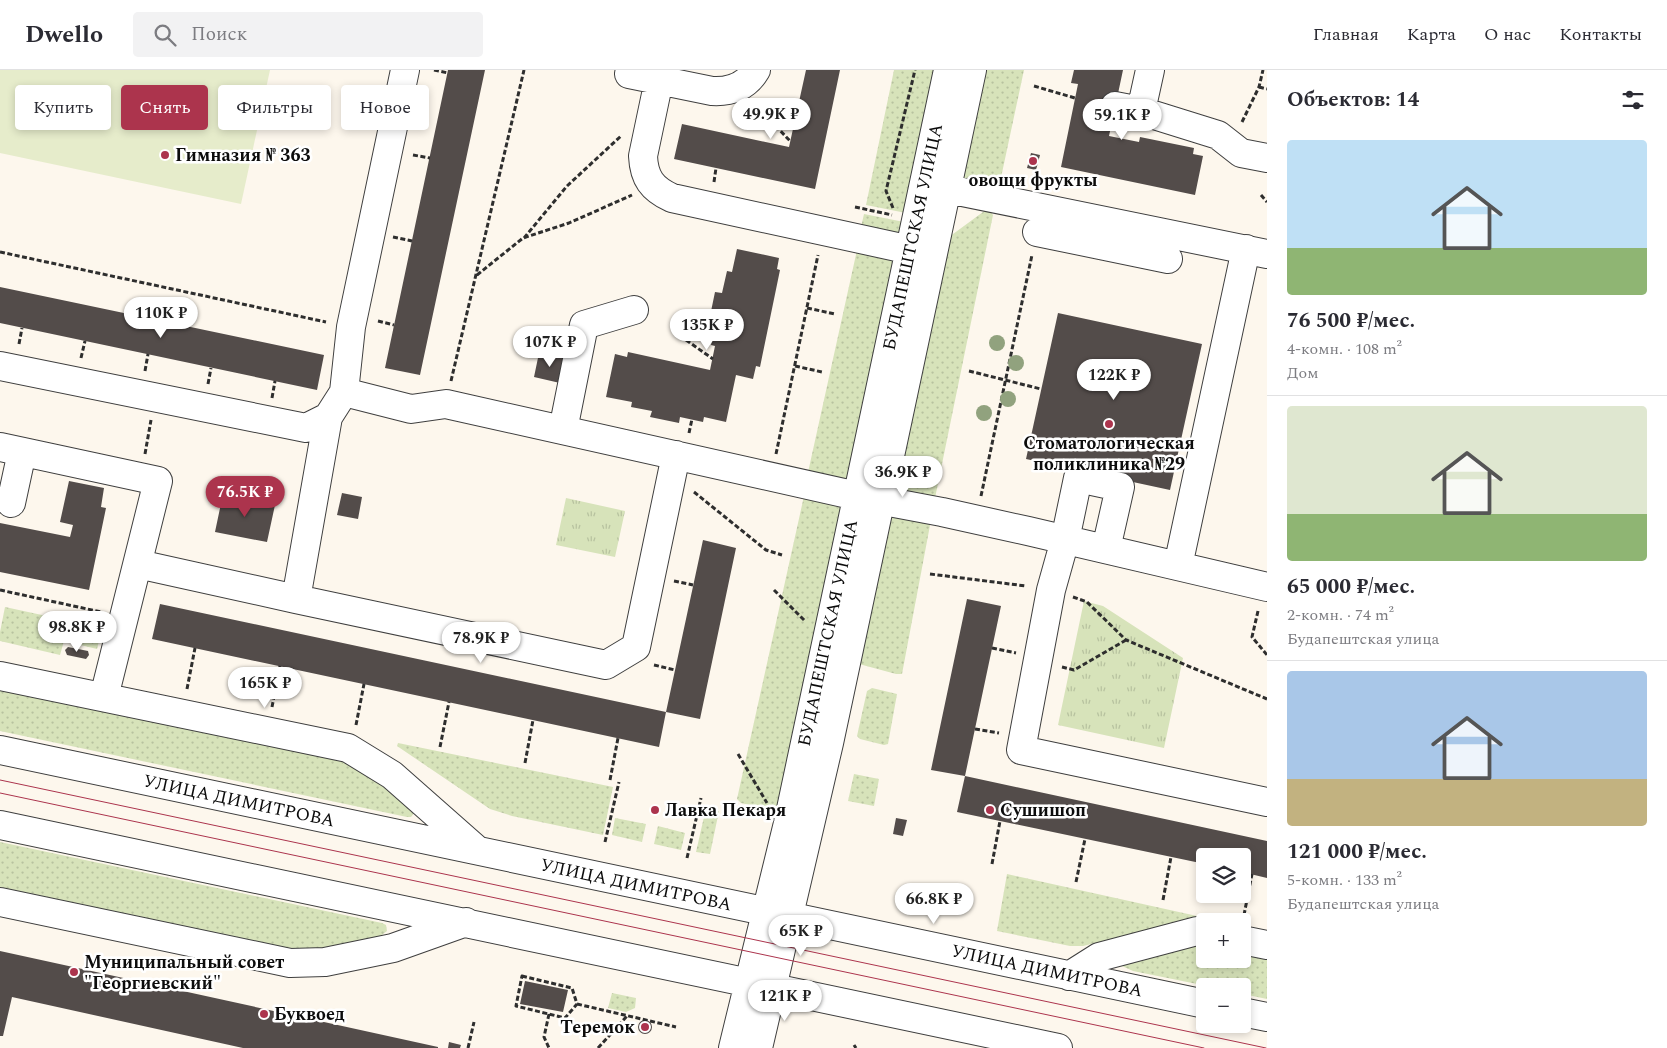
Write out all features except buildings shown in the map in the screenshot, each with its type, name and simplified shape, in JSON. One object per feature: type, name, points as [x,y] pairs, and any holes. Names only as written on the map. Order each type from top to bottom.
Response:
[{"type":"street","points":[[296,599],[328,417],[344,392],[351,327],[405,70]]},
{"type":"street","name":"БУДАПЕШТСКАЯ УЛИЦА","points":[[936,186],[948,70]]},
{"type":"street","name":"БУДАПЕШТСКАЯ УЛИЦА","points":[[733,1048],[760,985],[778,914],[829,743],[869,499],[936,186],[972,70]]},
{"type":"street","points":[[1150,70],[1128,108],[1218,135],[1254,155]]},
{"type":"street","points":[[629,74],[675,78],[712,91],[723,92],[748,78]]},
{"type":"street","points":[[675,78],[653,109],[643,156],[646,176],[661,193],[672,198],[922,252]]},
{"type":"street","points":[[936,186],[1107,234],[1168,259]]},
{"type":"street","points":[[1037,232],[1107,234],[1256,252],[1178,566]]},
{"type":"street","points":[[563,430],[584,325],[634,310]]},
{"type":"street","points":[[0,366],[306,428],[328,417]]},
{"type":"street","points":[[344,392],[411,409],[446,404],[563,430],[674,465],[771,477],[975,520],[1265,586]]},
{"type":"street","points":[[11,503],[11,450],[158,481],[104,698]]},
{"type":"street","points":[[138,564],[606,665],[636,647],[674,465]]},
{"type":"street","points":[[1106,549],[1120,487],[1078,478],[1052,590],[1021,750],[1267,802]]},
{"type":"street","name":"УЛИЦА ДИМИТРОВА","points":[[0,676],[348,748],[392,775],[478,851]]},
{"type":"street","name":"УЛИЦА ДИМИТРОВА","points":[[0,750],[1196,1002]]},
{"type":"street","points":[[0,825],[1052,1047]]},
{"type":"street","points":[[0,902],[290,963],[325,962],[393,948],[466,922]]},
{"type":"street","points":[[1069,976],[1099,957],[1196,931]]},
{"type":"street","points":[[1251,935],[1267,946]]},
{"type":"street","name":"БУДАПЕШТСКАЯ УЛИЦА","points":[[758,1048],[760,985]]},
{"type":"street","points":[[1251,1014],[1267,1018]]},
{"type":"path","points":[[434,70],[448,73]]},
{"type":"path","points":[[446,404],[524,70]]},
{"type":"path","points":[[895,211],[886,191],[914,70]]},
{"type":"path","points":[[1254,155],[1241,127],[1259,87],[1264,70]]},
{"type":"path","points":[[748,78],[790,142]]},
{"type":"path","points":[[1034,86],[1075,98]]},
{"type":"path","points":[[1259,87],[1267,89]]},
{"type":"path","points":[[476,275],[523,238],[567,186],[633,124],[653,109]]},
{"type":"path","points":[[523,238],[551,230],[593,214],[652,185]]},
{"type":"path","points":[[1261,195],[1267,202]]},
{"type":"path","points":[[855,206],[899,217]]},
{"type":"path","points":[[771,477],[823,231]]},
{"type":"path","points":[[975,520],[1037,232]]},
{"type":"path","points":[[0,252],[351,327]]},
{"type":"path","points":[[807,308],[835,314]]},
{"type":"path","points":[[686,340],[713,359]]},
{"type":"path","points":[[795,366],[822,372]]},
{"type":"path","points":[[969,371],[1041,389]]},
{"type":"path","points":[[140,477],[156,398]]},
{"type":"path","points":[[674,465],[766,550],[782,555]]},
{"type":"path","points":[[930,574],[1052,590],[1087,602],[1126,640],[1267,699]]},
{"type":"path","points":[[1265,586],[1252,637],[1267,655]]},
{"type":"path","points":[[0,590],[124,618]]},
{"type":"path","points":[[1039,661],[1074,670],[1126,640]]},
{"type":"path","points":[[186,694],[195,648]]},
{"type":"path","points":[[272,712],[280,666]]},
{"type":"path","points":[[356,730],[364,684]]},
{"type":"path","points":[[440,747],[448,702]]},
{"type":"path","points":[[525,763],[532,720]]},
{"type":"path","points":[[610,780],[618,738]]},
{"type":"path","points":[[738,754],[771,811]]},
{"type":"path","points":[[605,842],[619,782]]},
{"type":"path","points":[[686,858],[701,798]]},
{"type":"path","points":[[992,864],[1000,821]]},
{"type":"path","points":[[1076,882],[1085,839]]},
{"type":"path","points":[[1163,900],[1171,857]]},
{"type":"path","points":[[1246,913],[1252,874]]},
{"type":"path","points":[[522,976],[572,988],[577,1004],[566,1018],[516,1006],[522,976]]},
{"type":"path","points":[[577,1004],[676,1027]]},
{"type":"path","points":[[548,1014],[544,1037],[549,1048]]},
{"type":"path","points":[[598,1048],[627,1016]]},
{"type":"path","points":[[468,1048],[474,1022]]},
{"type":"green space","points":[[0,70],[270,70],[267,85],[218,85],[218,130],[257,130],[241,204],[0,153]]},
{"type":"green space","points":[[894,70],[936,70],[906,213],[866,205]]},
{"type":"green space","points":[[984,70],[1024,70],[999,187],[961,178]]},
{"type":"green space","points":[[989,210],[993,215],[934,503],[894,492],[949,237],[983,212]]},
{"type":"green space","points":[[864,214],[904,222],[901,236],[861,227]]},
{"type":"green space","points":[[857,250],[896,259],[848,484],[807,477]]},
{"type":"green space","points":[[804,496],[844,506],[778,812],[741,803],[737,799]]},
{"type":"green space","points":[[566,498],[625,511],[615,557],[556,545]]},
{"type":"green space","points":[[891,512],[931,520],[902,674],[859,664]]},
{"type":"green space","points":[[1084,601],[1103,606],[1183,658],[1164,748],[1058,725]]},
{"type":"green space","points":[[5,607],[102,628],[97,649],[64,641],[60,655],[0,641]]},
{"type":"green space","points":[[0,687],[345,760],[383,782],[415,812],[411,817],[407,817],[0,731]]},
{"type":"green space","points":[[872,688],[897,694],[888,744],[884,745],[860,739],[857,736],[867,691]]},
{"type":"green space","points":[[398,743],[613,787],[603,835],[512,816],[490,809],[397,746]]},
{"type":"green space","points":[[854,774],[879,779],[874,806],[848,801]]},
{"type":"green space","points":[[706,808],[719,811],[710,854],[696,852]]},
{"type":"green space","points":[[615,818],[646,824],[642,842],[612,835]]},
{"type":"green space","points":[[658,826],[685,833],[681,850],[654,844]]},
{"type":"green space","points":[[0,842],[382,923],[386,925],[387,931],[378,938],[338,949],[283,947],[0,887]]},
{"type":"green space","points":[[1007,874],[1196,916],[1196,919],[1083,946],[1070,946],[997,931]]},
{"type":"green space","points":[[1192,944],[1196,944],[1196,968],[1251,968],[1251,954],[1267,957],[1267,999],[1251,996],[1251,978],[1196,978],[1196,984],[1133,971],[1122,966],[1122,963]]},
{"type":"green space","points":[[612,993],[636,998],[635,1008],[626,1012],[608,1008]]},
{"type":"tram line","points":[[0,780],[1266,1048]]},
{"type":"tram line","points":[[0,793],[1204,1048]]},
{"type":"place","name":"Гимназия № 363","points":[[165,155]]},
{"type":"place","name":"овощи фрукты","points":[[1033,161]]},
{"type":"place","name":"Стоматологическая поликлиника №29","points":[[1109,424]]},
{"type":"place","name":"Лавка Пекаря","points":[[655,810]]},
{"type":"place","name":"Сушишоп","points":[[990,810]]},
{"type":"place","name":"Муниципальный совет \"Георгиевский\"","points":[[74,972]]},
{"type":"place","name":"Буквоед","points":[[264,1014]]},
{"type":"place","name":"Теремок","points":[[645,1027]]}]
